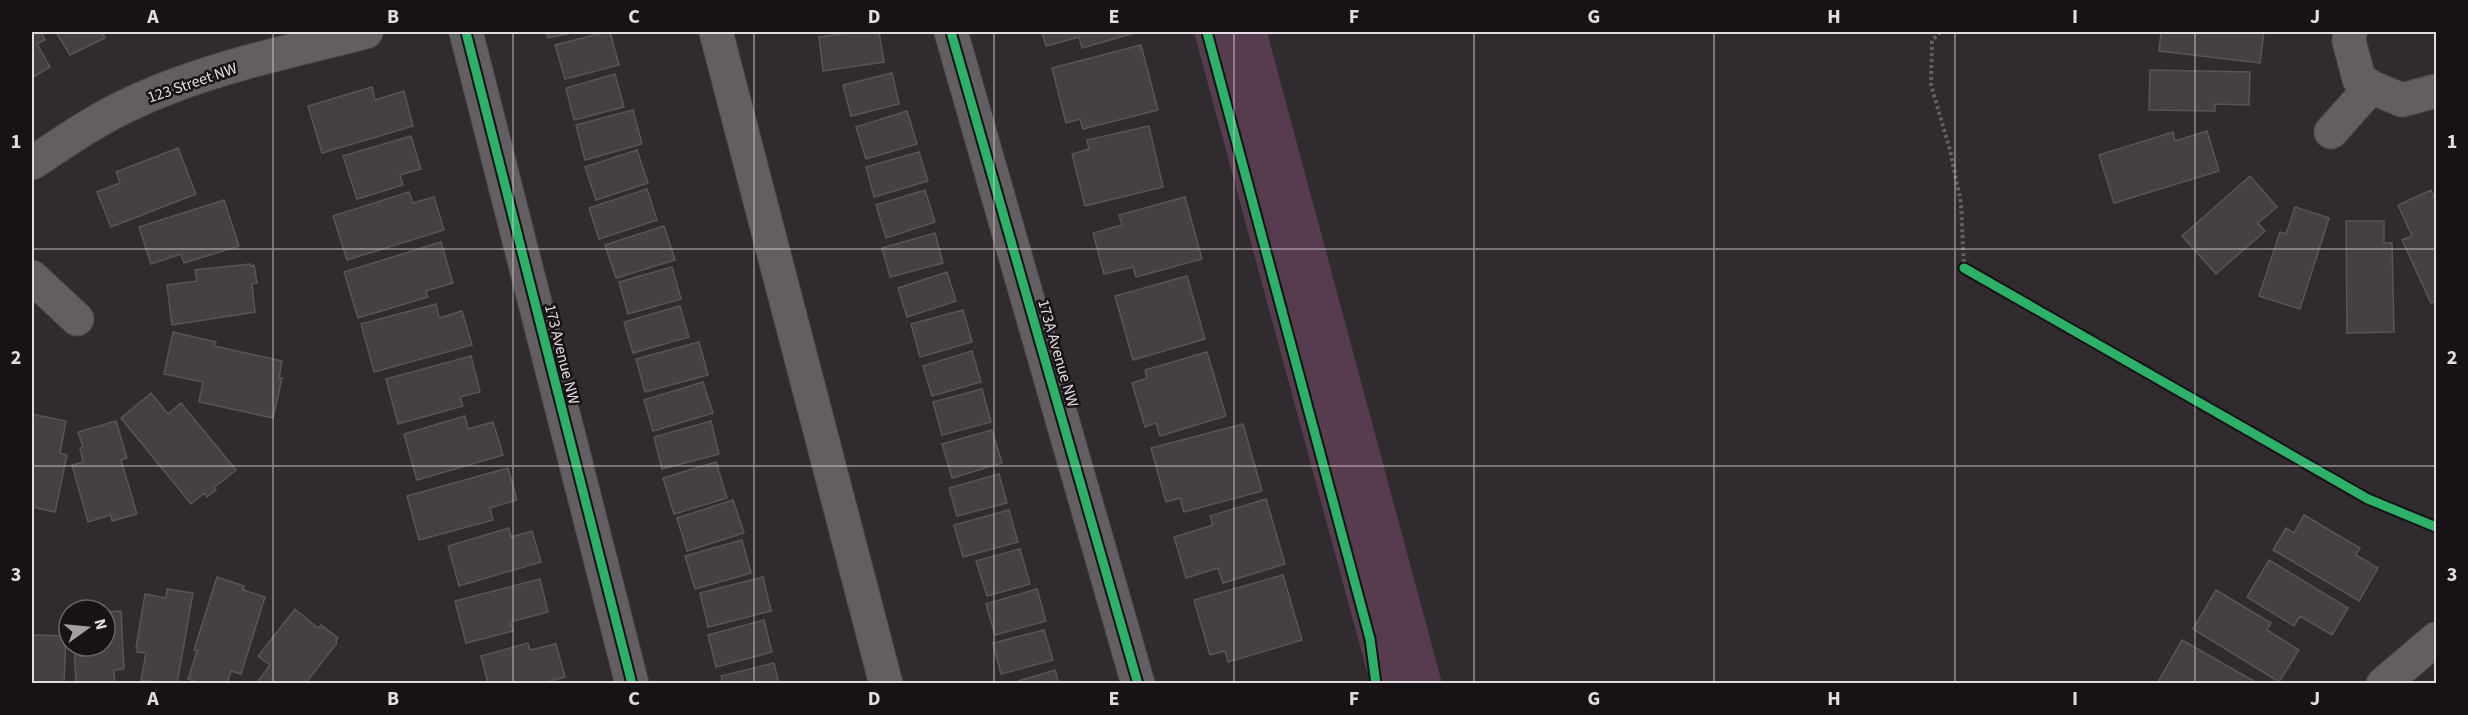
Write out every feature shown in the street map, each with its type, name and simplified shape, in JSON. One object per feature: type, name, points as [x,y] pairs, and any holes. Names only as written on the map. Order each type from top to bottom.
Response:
[{"type":"street","name":"123 Street NW","points":[[32,163],[129,104],[176,85],[232,66],[366,32]]},
{"type":"street","name":"173 Avenue NW","points":[[466,32],[632,684]]},
{"type":"street","points":[[716,32],[886,684]]},
{"type":"street","name":"173A Avenue NW","points":[[951,32],[1138,684]]},
{"type":"street","points":[[2350,32],[2349,41],[2359,79],[2371,87],[2402,100],[2436,91]]},
{"type":"street","points":[[2331,132],[2371,87]]},
{"type":"street","points":[[32,277],[77,319]]},
{"type":"street","points":[[2383,684],[2436,639]]},
{"type":"path","points":[[1940,32],[1932,41],[1930,85],[1950,150],[1962,203],[1964,268],[1975,274]]},
{"type":"shaded area","points":[[1194,32],[1267,32],[1442,683],[1370,683]]},
{"type":"building","points":[[32,32],[41,32],[45,40],[37,44],[50,67],[32,78]]},
{"type":"building","points":[[56,32],[102,32],[105,38],[70,55]]},
{"type":"building","points":[[546,32],[576,32],[548,38]]},
{"type":"building","points":[[610,32],[619,65],[565,79],[555,45]]},
{"type":"building","points":[[857,32],[879,32],[884,62],[823,71],[819,37]]},
{"type":"building","points":[[1042,32],[1138,32],[1082,48],[1079,37],[1046,46]]},
{"type":"building","points":[[2161,32],[2264,32],[2260,63],[2159,51]]},
{"type":"building","points":[[1141,45],[1158,110],[1083,129],[1080,119],[1066,123],[1052,68]]},
{"type":"building","points":[[2150,70],[2250,72],[2249,105],[2215,104],[2215,111],[2149,110]]},
{"type":"building","points":[[892,73],[899,104],[851,116],[843,85]]},
{"type":"building","points":[[615,74],[624,107],[574,120],[566,88]]},
{"type":"building","points":[[372,87],[375,100],[404,91],[413,126],[322,153],[308,106]]},
{"type":"building","points":[[633,110],[642,144],[585,160],[576,125]]},
{"type":"building","points":[[907,111],[917,144],[866,159],[856,127]]},
{"type":"building","points":[[1149,126],[1163,187],[1085,206],[1072,154],[1089,149],[1087,140]]},
{"type":"building","points":[[2207,131],[2219,171],[2114,203],[2099,155],[2173,132],[2175,141]]},
{"type":"building","points":[[411,136],[421,169],[400,175],[403,185],[357,199],[343,156]]},
{"type":"building","points":[[178,148],[196,194],[111,227],[97,192],[120,183],[116,172]]},
{"type":"building","points":[[637,150],[648,183],[596,200],[585,167]]},
{"type":"building","points":[[919,152],[928,181],[874,197],[866,167]]},
{"type":"building","points":[[2250,176],[2277,207],[2258,223],[2265,231],[2216,274],[2182,236]]},
{"type":"building","points":[[647,189],[657,220],[599,239],[589,208]]},
{"type":"building","points":[[925,190],[935,222],[886,238],[876,205]]},
{"type":"building","points":[[2431,190],[2436,202],[2436,301],[2431,303],[2402,240],[2412,236],[2398,205]]},
{"type":"building","points":[[409,192],[413,203],[434,197],[444,230],[347,260],[333,216]]},
{"type":"building","points":[[1185,197],[1202,259],[1136,277],[1133,267],[1104,274],[1093,233],[1122,225],[1119,215]]},
{"type":"building","points":[[224,200],[239,246],[184,263],[181,254],[151,264],[139,227]]},
{"type":"building","points":[[2295,207],[2329,218],[2300,309],[2259,296],[2280,232],[2286,234]]},
{"type":"building","points":[[2346,221],[2384,221],[2384,243],[2392,243],[2394,332],[2347,333]]},
{"type":"building","points":[[664,226],[675,260],[616,278],[605,245]]},
{"type":"building","points":[[935,233],[943,263],[890,277],[882,248]]},
{"type":"building","points":[[441,242],[453,283],[426,291],[428,297],[358,318],[344,272]]},
{"type":"building","points":[[254,265],[257,283],[252,284],[255,312],[172,325],[167,285],[197,281],[195,270]]},
{"type":"building","points":[[672,267],[681,299],[628,314],[619,282]]},
{"type":"building","points":[[947,272],[956,301],[907,317],[898,288]]},
{"type":"building","points":[[1187,276],[1205,339],[1133,360],[1115,296]]},
{"type":"building","points":[[436,304],[439,318],[462,311],[472,345],[374,372],[361,324]]},
{"type":"building","points":[[680,306],[689,337],[633,353],[624,322]]},
{"type":"building","points":[[963,310],[972,342],[920,357],[911,324]]},
{"type":"building","points":[[173,332],[216,342],[214,346],[282,361],[279,378],[282,378],[273,418],[199,402],[203,382],[164,374]]},
{"type":"building","points":[[699,342],[708,375],[645,392],[636,359]]},
{"type":"building","points":[[972,351],[981,382],[932,396],[923,366]]},
{"type":"building","points":[[1207,352],[1226,416],[1160,436],[1156,423],[1145,427],[1132,383],[1147,378],[1145,370]]},
{"type":"building","points":[[471,356],[480,392],[460,397],[463,406],[398,424],[386,379]]},
{"type":"building","points":[[703,382],[713,413],[653,431],[644,400]]},
{"type":"building","points":[[982,389],[991,422],[942,435],[933,402]]},
{"type":"building","points":[[151,393],[168,414],[181,403],[236,470],[214,488],[216,490],[207,497],[204,493],[191,504],[121,418]]},
{"type":"building","points":[[32,414],[66,421],[60,453],[67,455],[55,512],[32,507]]},
{"type":"building","points":[[465,416],[468,429],[493,422],[503,455],[417,480],[404,434]]},
{"type":"building","points":[[116,421],[127,458],[121,460],[137,514],[112,521],[111,515],[88,522],[72,465],[83,462],[80,448],[83,447],[78,432]]},
{"type":"building","points":[[711,421],[719,454],[662,469],[654,437]]},
{"type":"building","points":[[1243,424],[1262,491],[1184,512],[1180,498],[1166,502],[1151,448]]},
{"type":"building","points":[[992,430],[1002,463],[952,478],[942,444]]},
{"type":"building","points":[[716,462],[727,498],[674,514],[663,478]]},
{"type":"building","points":[[508,468],[517,500],[490,508],[493,520],[419,540],[407,496]]},
{"type":"building","points":[[999,474],[1007,503],[957,516],[949,488]]},
{"type":"building","points":[[1266,499],[1285,564],[1223,583],[1218,568],[1186,578],[1174,537],[1213,525],[1210,516]]},
{"type":"building","points":[[733,500],[744,533],[687,551],[677,518]]},
{"type":"building","points":[[1009,510],[1018,542],[963,557],[954,525]]},
{"type":"building","points":[[2304,515],[2360,548],[2356,555],[2378,568],[2359,601],[2273,550],[2286,528],[2294,533]]},
{"type":"building","points":[[509,528],[511,537],[532,531],[541,562],[459,586],[448,546]]},
{"type":"building","points":[[742,540],[751,573],[695,589],[685,556]]},
{"type":"building","points":[[1020,549],[1030,584],[987,596],[976,561]]},
{"type":"building","points":[[2269,560],[2348,608],[2332,635],[2300,616],[2294,626],[2247,597]]},
{"type":"building","points":[[1283,575],[1302,640],[1228,662],[1225,651],[1210,655],[1194,600]]},
{"type":"building","points":[[217,577],[244,586],[243,590],[265,597],[241,674],[231,671],[227,684],[204,684],[188,679],[197,651],[194,650]]},
{"type":"building","points":[[763,577],[771,611],[708,627],[700,593]]},
{"type":"building","points":[[540,579],[548,612],[510,622],[513,631],[466,643],[455,601]]},
{"type":"building","points":[[167,589],[193,593],[177,684],[141,680],[146,653],[137,652],[138,648],[136,648],[145,594],[166,598]]},
{"type":"building","points":[[1037,589],[1046,621],[995,635],[986,604]]},
{"type":"building","points":[[2216,590],[2271,623],[2267,630],[2299,650],[2279,682],[2193,629]]},
{"type":"building","points":[[295,609],[318,628],[321,625],[338,638],[337,643],[305,684],[256,684],[270,665],[258,656]]},
{"type":"building","points":[[117,611],[121,611],[124,669],[114,670],[115,684],[76,684],[75,658],[117,658]]},
{"type":"building","points":[[764,620],[772,652],[716,667],[708,635]]},
{"type":"building","points":[[1044,630],[1053,660],[1001,674],[993,643]]},
{"type":"building","points":[[32,635],[57,636],[57,658],[65,658],[64,684],[33,684]]},
{"type":"building","points":[[2182,640],[2259,684],[2165,684],[2159,680]]},
{"type":"building","points":[[528,643],[530,650],[556,644],[565,677],[540,684],[488,684],[481,656]]},
{"type":"building","points":[[774,663],[779,684],[723,684],[721,676]]},
{"type":"building","points":[[1055,670],[1059,684],[1009,684]]},
{"type":"cycle path","points":[[466,32],[632,684]]},
{"type":"cycle path","points":[[951,32],[1138,684]]},
{"type":"cycle path","points":[[1207,32],[1370,639],[1376,684]]},
{"type":"cycle path","points":[[1964,268],[2368,499],[2436,527]]}]
